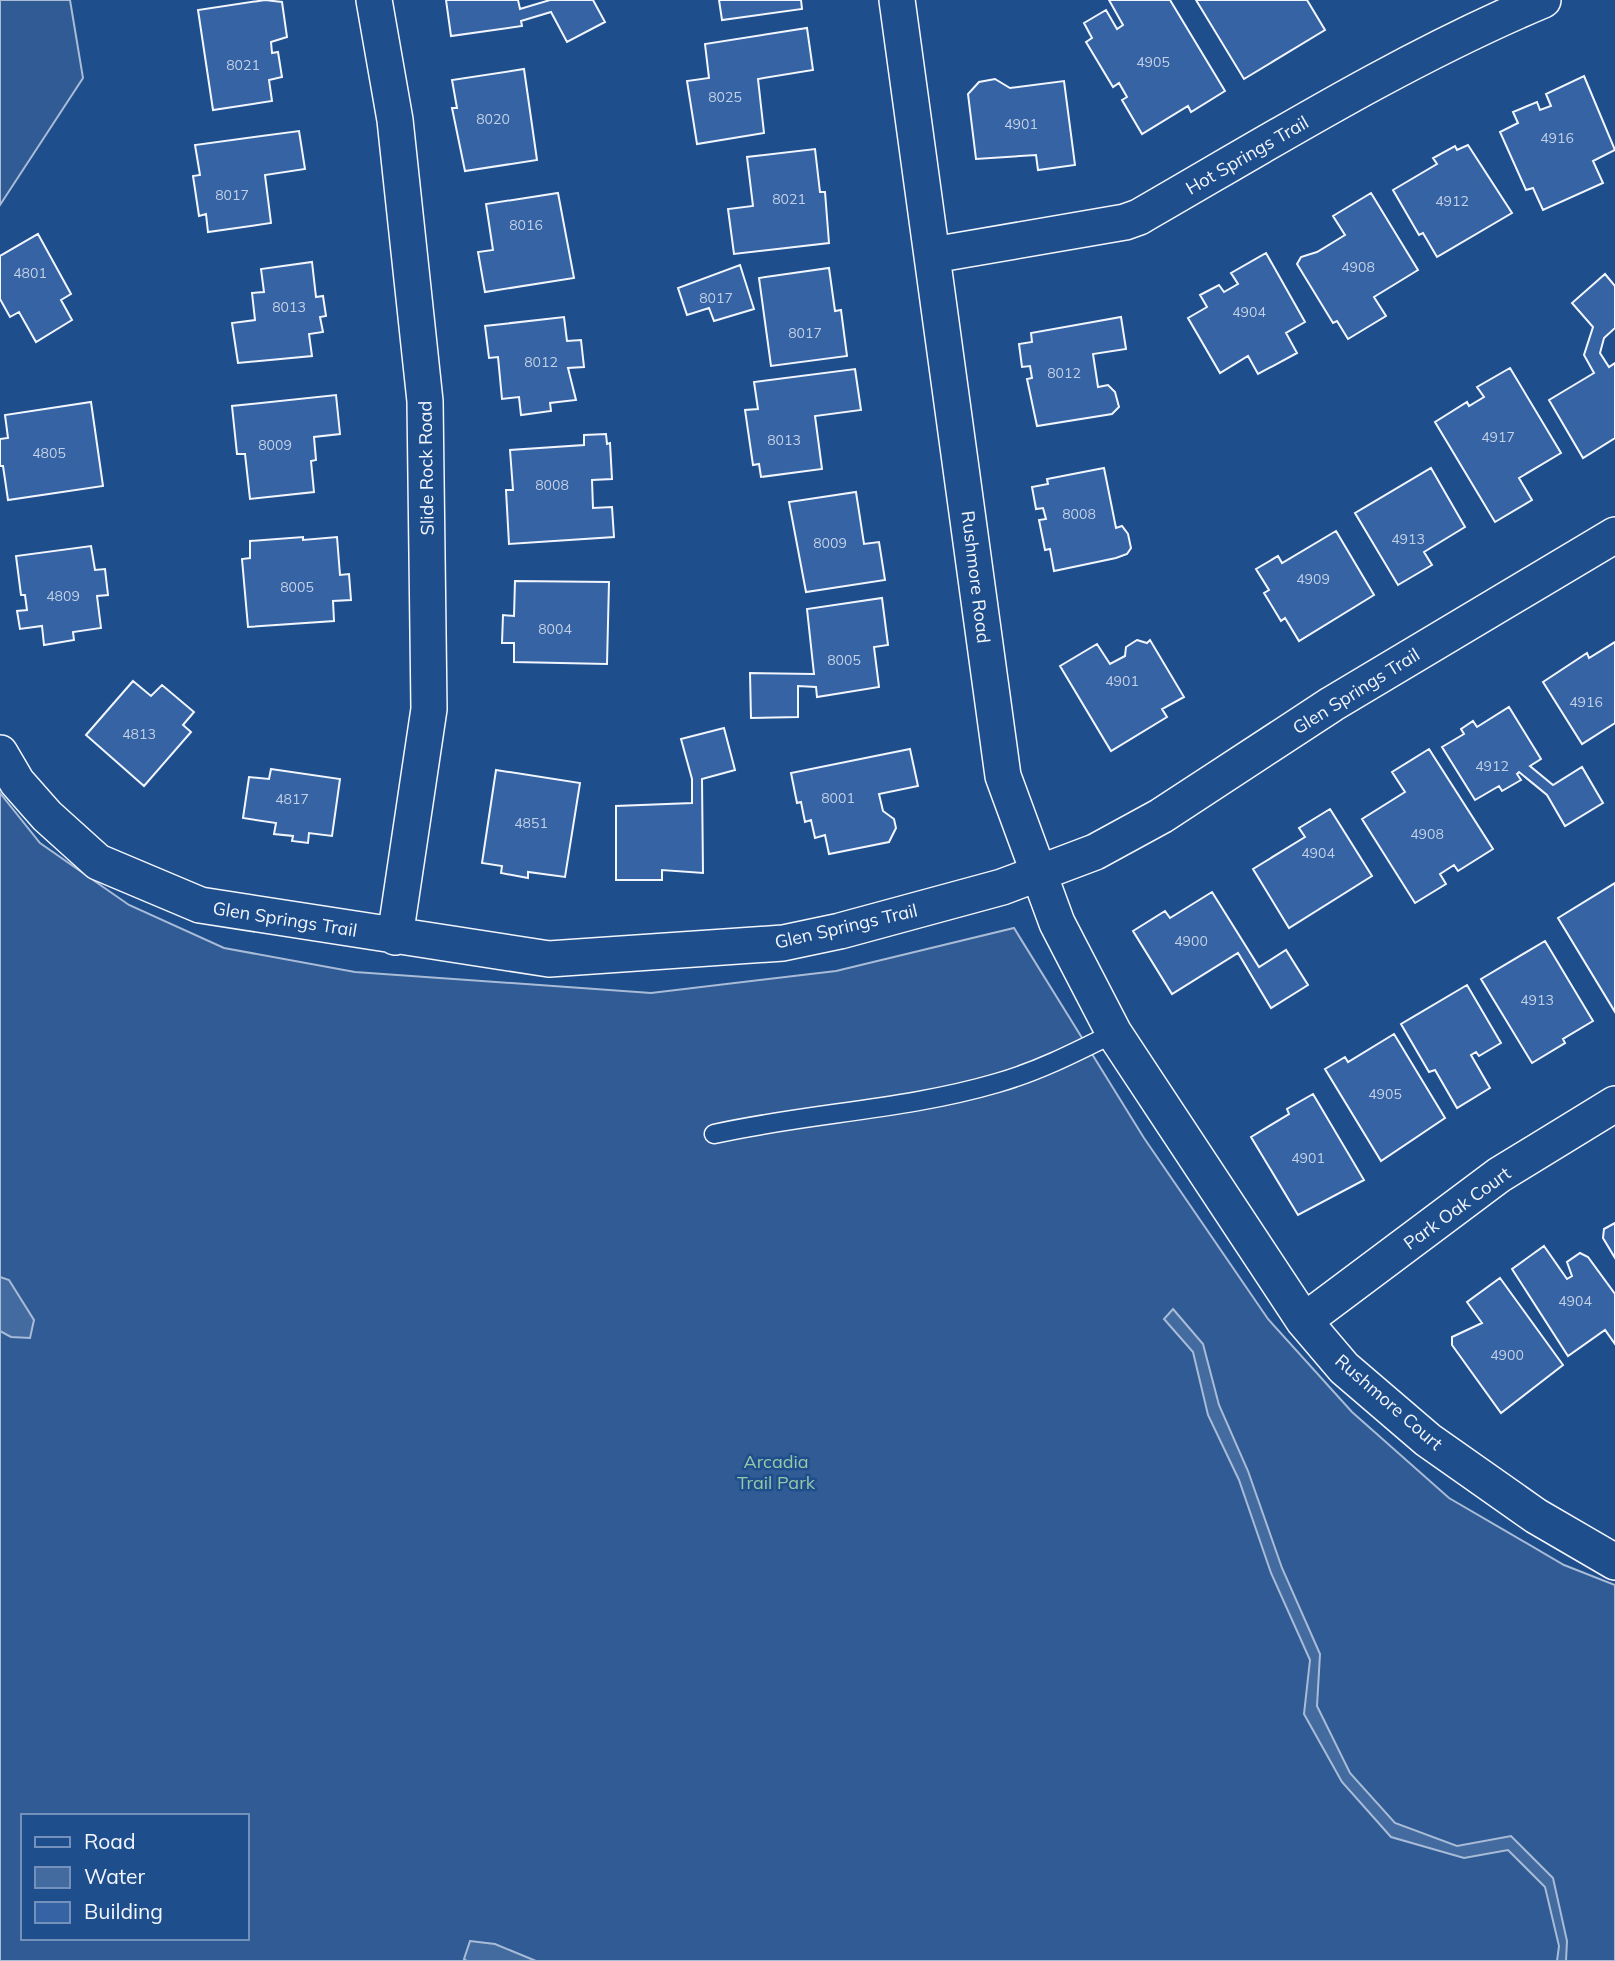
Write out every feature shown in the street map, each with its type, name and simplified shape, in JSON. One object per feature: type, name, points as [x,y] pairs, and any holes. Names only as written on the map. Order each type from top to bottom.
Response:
[{"type":"street","name":"Slide Rock Road","points":[[374,0],[395,120],[425,401],[429,709],[395,937]]},
{"type":"street","name":"Rushmore Road","points":[[897,0],[1003,776],[1057,923],[1114,1033],[1169,1118]]},
{"type":"street","name":"Hot Springs Trail","points":[[933,255],[1125,222],[1139,217],[1459,38],[1543,0]]},
{"type":"street","name":"Glen Springs Trail","points":[[0,753],[17,782],[47,816],[99,862],[200,905],[549,959],[757,945],[840,931],[1002,887],[1095,852],[1161,816],[1332,704],[1615,534]]},
{"type":"street","name":"Park Oak Court","points":[[1304,1321],[1499,1175],[1615,1104]]},
{"type":"street","name":"Rushmore Court","points":[[1169,1118],[1304,1321],[1344,1368],[1429,1440],[1536,1516],[1615,1562]]},
{"type":"lane","points":[[714,1134],[931,1099],[997,1083],[1059,1061],[1114,1033]]},
{"type":"shaded area","points":[[0,0],[70,0],[83,78],[0,205]]},
{"type":"shaded area","name":"Arcadia Trail Park","points":[[0,793],[40,843],[129,905],[224,948],[355,972],[651,993],[836,971],[1014,928],[1144,1138],[1268,1319],[1352,1412],[1449,1498],[1564,1565],[1615,1585],[1615,1961],[0,1961]]},
{"type":"water","points":[[0,1277],[9,1280],[34,1320],[30,1338],[11,1337],[0,1331]]},
{"type":"water","points":[[1173,1309],[1203,1344],[1219,1405],[1248,1471],[1282,1568],[1320,1654],[1317,1706],[1350,1773],[1395,1823],[1457,1846],[1511,1836],[1553,1878],[1567,1941],[1566,1961],[1557,1961],[1559,1946],[1545,1887],[1508,1850],[1464,1858],[1391,1837],[1342,1782],[1304,1714],[1310,1660],[1271,1573],[1239,1480],[1208,1415],[1193,1352],[1164,1319]]},
{"type":"water","points":[[470,1941],[495,1944],[536,1961],[467,1961],[464,1959]]},
{"type":"building","points":[[265,0],[282,2],[287,37],[271,42],[272,53],[278,52],[282,77],[269,80],[272,101],[213,110],[198,10]]},
{"type":"building","points":[[446,0],[518,0],[520,9],[550,0],[593,0],[605,22],[567,42],[551,12],[521,21],[522,26],[451,36]]},
{"type":"building","points":[[719,0],[801,0],[802,9],[722,20]]},
{"type":"building","points":[[1109,0],[1170,0],[1225,91],[1191,112],[1188,106],[1142,134],[1122,100],[1127,97],[1119,83],[1113,87],[1086,42],[1092,38],[1084,23],[1106,10],[1117,29],[1123,25]]},
{"type":"building","points":[[1196,0],[1307,0],[1325,30],[1244,79]]},
{"type":"building","points":[[807,28],[813,70],[758,79],[764,133],[697,144],[687,81],[709,78],[705,44]]},
{"type":"building","points":[[524,69],[537,160],[465,171],[452,108],[457,108],[452,80]]},
{"type":"building","points":[[1584,76],[1615,150],[1593,161],[1603,183],[1543,210],[1533,188],[1526,190],[1500,132],[1518,123],[1513,112],[1537,102],[1540,110],[1551,106],[1546,94]]},
{"type":"building","points":[[995,79],[1010,88],[1064,81],[1075,165],[1038,170],[1036,155],[976,159],[968,94],[979,82]]},
{"type":"building","points":[[299,131],[305,169],[265,175],[271,223],[208,232],[206,214],[199,216],[193,176],[200,175],[195,145]]},
{"type":"building","points":[[1468,145],[1512,213],[1437,257],[1423,233],[1419,235],[1393,190],[1437,164],[1433,158],[1455,146],[1457,150]]},
{"type":"building","points":[[815,149],[820,192],[825,192],[829,243],[734,254],[728,209],[753,206],[747,157]]},
{"type":"building","points":[[558,193],[574,278],[485,292],[478,252],[493,250],[486,204]]},
{"type":"building","points":[[1371,193],[1418,270],[1374,297],[1386,316],[1348,339],[1337,321],[1333,323],[1297,264],[1301,257],[1317,252],[1345,235],[1333,216]]},
{"type":"building","points":[[38,234],[71,294],[61,300],[72,320],[36,342],[19,312],[10,317],[0,299],[0,256]]},
{"type":"building","points":[[1266,253],[1305,322],[1286,333],[1297,353],[1258,374],[1248,356],[1220,373],[1188,318],[1207,307],[1200,295],[1219,285],[1224,292],[1238,284],[1231,273]]},
{"type":"building","points":[[312,262],[316,297],[323,296],[326,316],[320,317],[323,332],[309,334],[312,356],[238,363],[232,323],[255,320],[252,293],[264,292],[261,269]]},
{"type":"building","points":[[740,265],[754,309],[714,321],[709,308],[687,315],[678,288]]},
{"type":"building","points":[[829,268],[835,311],[841,310],[847,356],[771,366],[759,278]]},
{"type":"building","points":[[1605,274],[1615,286],[1615,328],[1604,338],[1600,353],[1609,367],[1615,363],[1615,438],[1583,458],[1549,400],[1594,373],[1584,355],[1593,327],[1572,303]]},
{"type":"building","points":[[564,317],[567,341],[581,340],[584,367],[568,368],[576,400],[550,403],[551,411],[521,415],[519,397],[502,399],[498,357],[489,358],[485,326]]},
{"type":"building","points":[[1121,317],[1126,349],[1093,354],[1098,387],[1108,385],[1115,392],[1119,407],[1112,414],[1037,426],[1027,379],[1032,378],[1030,366],[1022,367],[1019,344],[1032,342],[1031,333]]},
{"type":"building","points":[[1510,368],[1561,453],[1519,478],[1532,500],[1495,522],[1435,422],[1467,402],[1469,406],[1484,397],[1477,387]]},
{"type":"building","points":[[855,369],[861,410],[815,416],[822,469],[761,477],[759,464],[753,465],[745,410],[758,409],[754,382]]},
{"type":"building","points":[[336,395],[340,434],[314,437],[316,460],[311,461],[314,492],[250,499],[245,454],[237,454],[232,406]]},
{"type":"building","points":[[91,402],[103,486],[8,500],[3,466],[0,466],[0,439],[8,438],[5,415]]},
{"type":"building","points":[[606,434],[607,444],[610,443],[612,479],[592,480],[593,508],[612,507],[614,537],[509,544],[506,490],[513,490],[510,450],[584,445],[584,435]]},
{"type":"building","points":[[1104,468],[1116,528],[1122,526],[1128,534],[1131,548],[1127,554],[1116,558],[1054,571],[1050,549],[1045,550],[1039,520],[1046,519],[1043,508],[1036,509],[1032,487],[1048,484],[1047,479]]},
{"type":"building","points":[[1431,468],[1465,527],[1424,552],[1432,565],[1398,585],[1355,513]]},
{"type":"building","points":[[856,492],[864,544],[879,542],[885,580],[806,592],[789,502]]},
{"type":"building","points":[[1336,531],[1374,595],[1299,641],[1285,618],[1281,621],[1264,593],[1269,590],[1256,569],[1278,556],[1282,563]]},
{"type":"building","points":[[303,537],[303,540],[337,537],[340,575],[349,574],[351,600],[333,601],[334,621],[248,627],[242,559],[250,558],[250,541]]},
{"type":"building","points":[[91,546],[95,570],[105,569],[108,595],[97,596],[101,628],[73,632],[74,640],[44,645],[42,626],[20,629],[17,611],[27,610],[25,595],[21,595],[16,556]]},
{"type":"building","points":[[515,581],[609,582],[607,664],[514,662],[514,643],[502,643],[503,615],[514,616]]},
{"type":"building","points":[[882,598],[888,645],[874,647],[879,687],[817,697],[816,687],[798,686],[798,717],[751,718],[750,673],[814,674],[807,609]]},
{"type":"building","points":[[1137,640],[1147,643],[1150,640],[1184,697],[1162,709],[1167,717],[1111,751],[1060,666],[1097,644],[1110,664],[1125,656],[1126,647]]},
{"type":"building","points":[[1615,642],[1615,723],[1582,744],[1543,682],[1587,653],[1589,658]]},
{"type":"building","points":[[133,681],[151,696],[162,685],[194,712],[183,725],[191,732],[144,786],[86,735]]},
{"type":"building","points":[[1509,707],[1541,759],[1530,766],[1553,785],[1582,767],[1603,803],[1565,826],[1547,795],[1519,772],[1517,774],[1521,780],[1502,791],[1499,786],[1475,800],[1442,747],[1464,734],[1461,729],[1473,721],[1477,727]]},
{"type":"building","points":[[724,728],[735,770],[702,779],[703,873],[662,870],[662,880],[616,880],[616,806],[692,803],[692,779],[681,739]]},
{"type":"building","points":[[910,749],[918,786],[879,794],[883,811],[894,819],[896,828],[889,842],[829,854],[825,835],[815,838],[811,820],[805,822],[801,802],[797,803],[791,773]]},
{"type":"building","points":[[1429,749],[1493,849],[1458,871],[1454,865],[1440,874],[1446,884],[1415,903],[1362,819],[1405,792],[1392,772]]},
{"type":"building","points":[[271,769],[340,779],[332,836],[309,833],[308,843],[292,841],[293,836],[274,834],[276,823],[243,818],[249,777],[269,779]]},
{"type":"building","points":[[496,770],[580,783],[565,877],[528,872],[528,878],[501,873],[502,866],[482,863]]},
{"type":"building","points":[[1330,809],[1372,876],[1289,928],[1253,869],[1305,837],[1299,828]]},
{"type":"building","points":[[1615,883],[1615,1012],[1558,918]]},
{"type":"building","points":[[1212,892],[1259,967],[1286,950],[1308,985],[1271,1008],[1238,953],[1172,994],[1133,931],[1165,911],[1170,918]]},
{"type":"building","points":[[1545,941],[1593,1021],[1563,1039],[1565,1043],[1532,1063],[1481,979]]},
{"type":"building","points":[[1467,985],[1501,1043],[1479,1056],[1476,1052],[1471,1055],[1490,1088],[1457,1108],[1435,1070],[1429,1072],[1401,1024]]},
{"type":"building","points":[[1394,1034],[1445,1118],[1381,1161],[1325,1069],[1345,1057],[1348,1062]]},
{"type":"building","points":[[1313,1094],[1364,1180],[1298,1215],[1251,1137],[1289,1114],[1287,1109]]},
{"type":"building","points":[[1615,1223],[1615,1258],[1603,1238],[1604,1229]]},
{"type":"building","points":[[1544,1246],[1567,1279],[1572,1276],[1567,1262],[1580,1253],[1588,1257],[1615,1294],[1615,1344],[1605,1330],[1568,1356],[1512,1269]]},
{"type":"building","points":[[1500,1278],[1563,1365],[1501,1413],[1452,1345],[1452,1337],[1482,1323],[1467,1302]]}]
